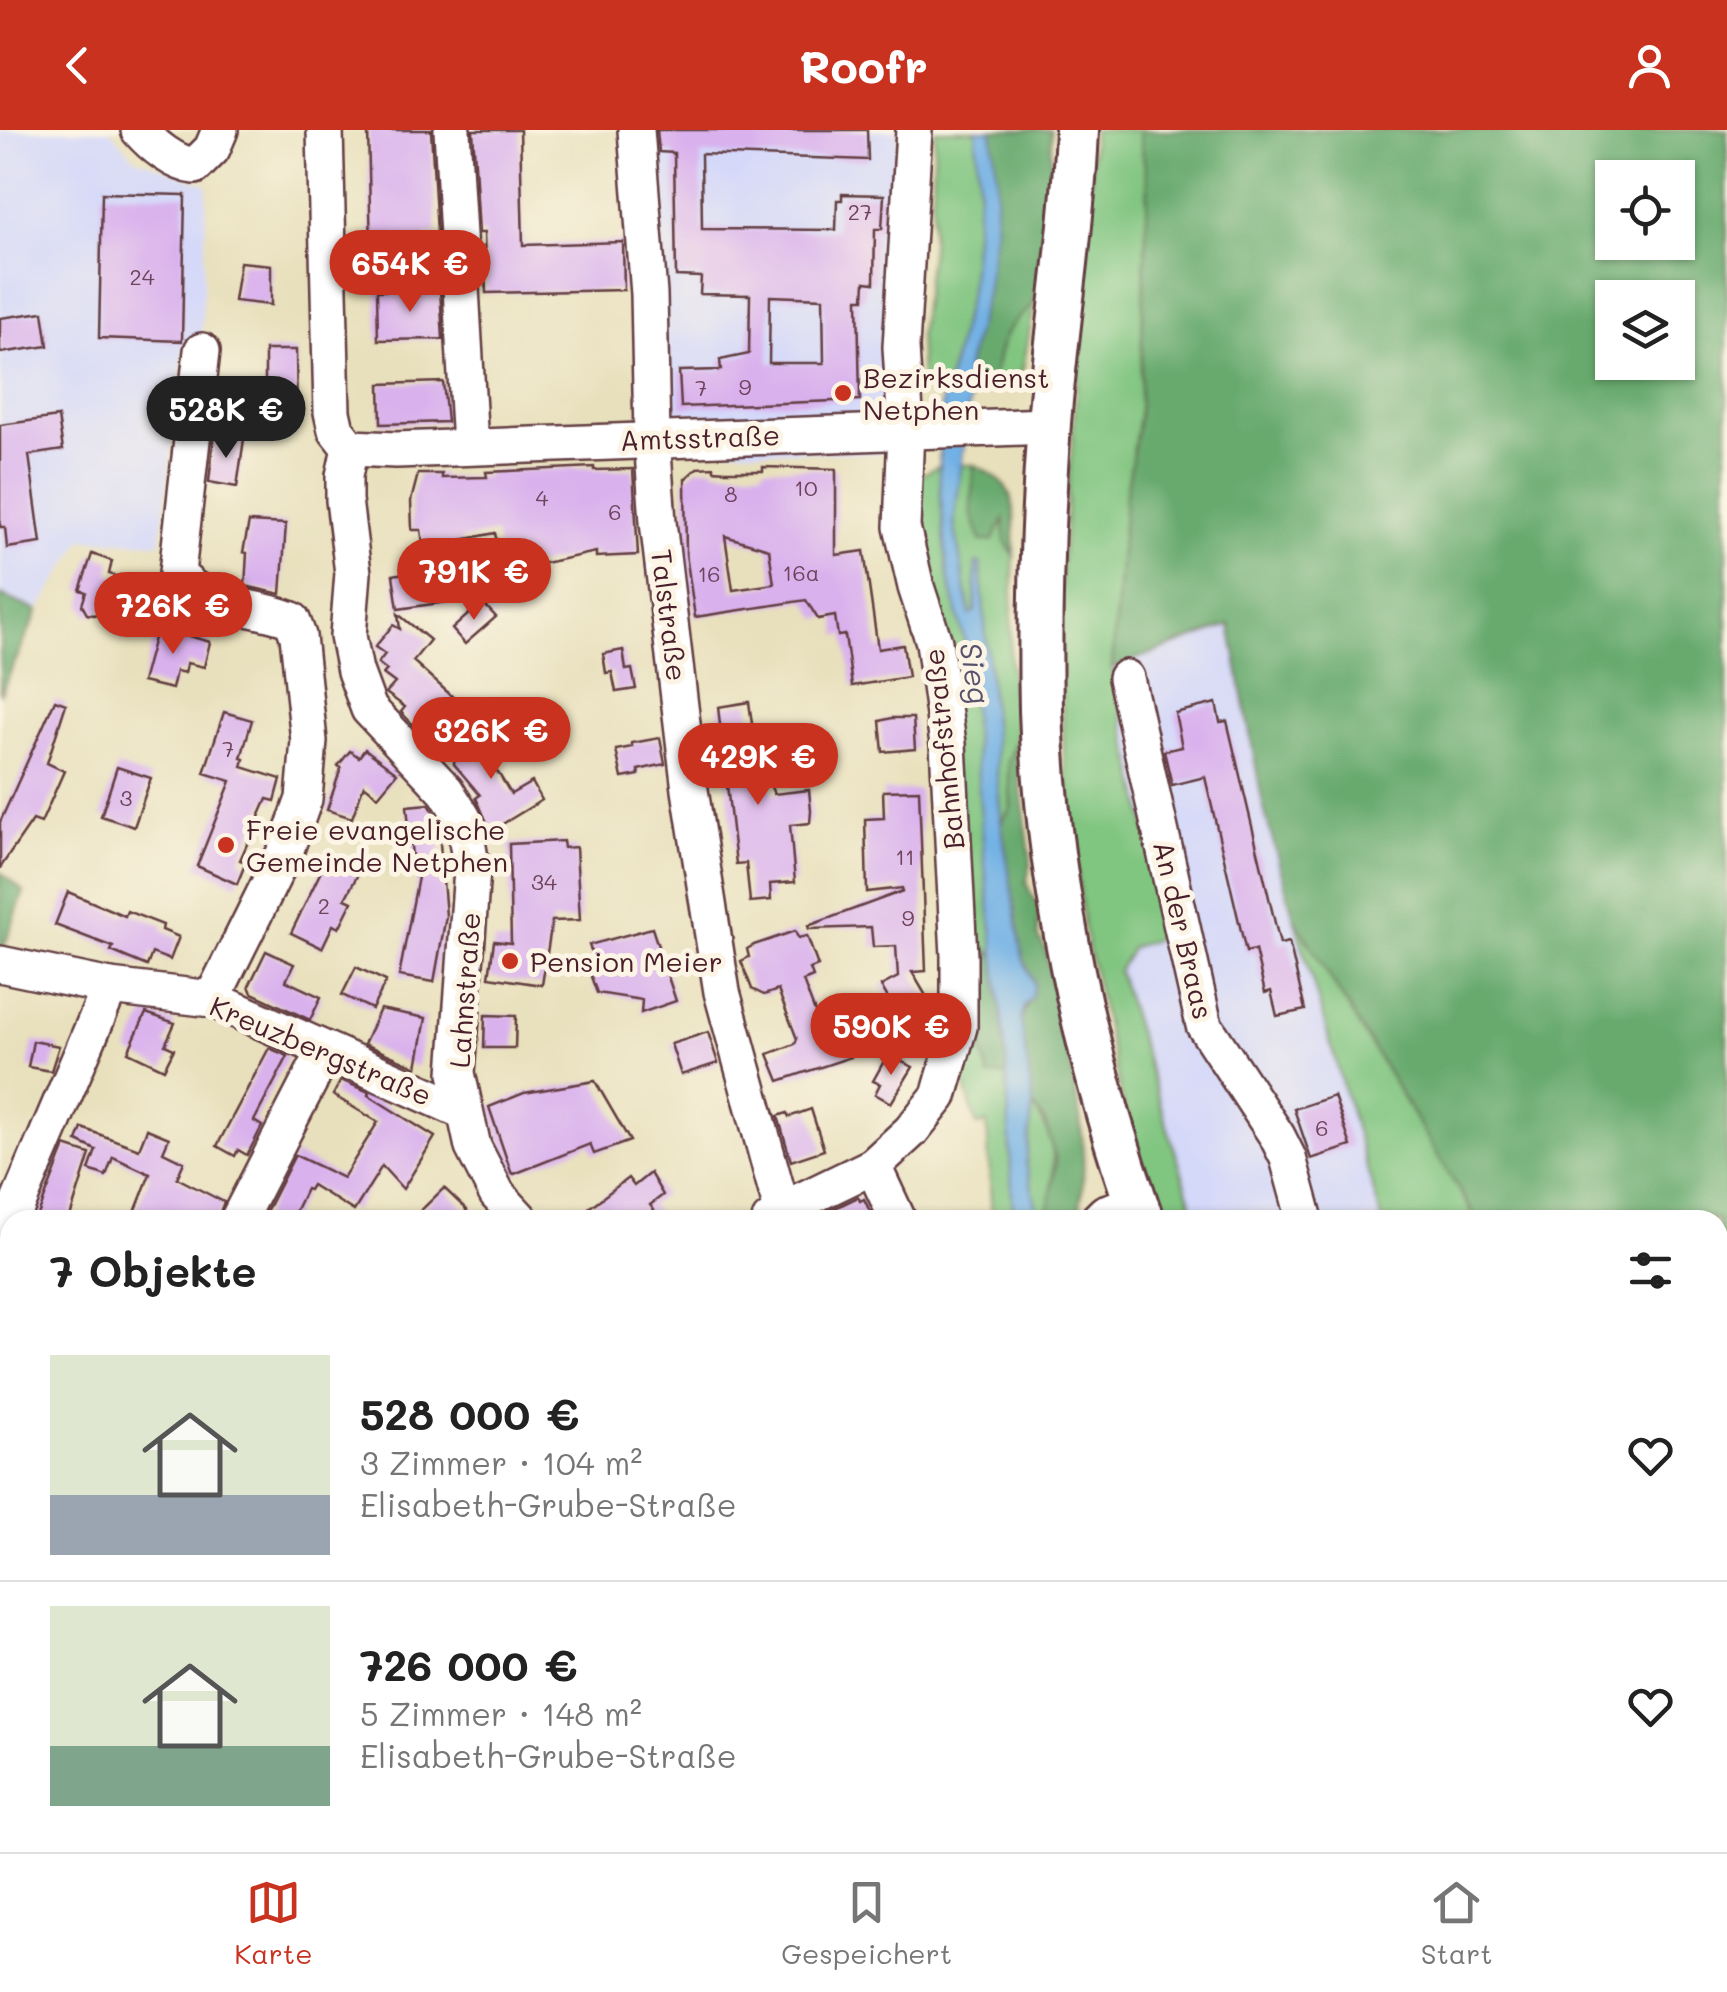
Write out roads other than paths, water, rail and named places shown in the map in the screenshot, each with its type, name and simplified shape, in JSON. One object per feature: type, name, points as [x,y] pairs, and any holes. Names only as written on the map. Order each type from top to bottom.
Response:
[{"type":"main road","points":[[1078,130],[1049,426],[1043,546],[1042,712],[1052,837],[1072,961],[1124,1210]]},
{"type":"street","points":[[139,130],[168,155],[195,166],[212,149],[220,130]]},
{"type":"street","name":"Lahnstraße","points":[[325,130],[332,412],[336,430],[350,448],[344,476],[353,573],[348,636],[368,709],[446,791],[463,818],[470,846],[470,903],[457,1074],[463,1111],[484,1171],[496,1194],[511,1210]]},
{"type":"street","points":[[452,130],[470,446]]},
{"type":"street","name":"Talstraße","points":[[636,130],[649,294],[658,522],[690,790],[722,992],[775,1210]]},
{"type":"street","name":"Bahnhofstraße","points":[[786,1210],[874,1166],[920,1121],[939,1096],[959,1027],[948,744],[934,642],[902,527],[915,430],[901,347],[914,130]]},
{"type":"street","points":[[202,351],[177,573],[185,585],[201,595],[292,620],[298,636],[309,740],[304,799],[285,852],[212,999]]},
{"type":"street","name":"Amtsstraße","points":[[350,448],[1049,426]]},
{"type":"street","name":"An der Braas","points":[[1126,678],[1204,1025],[1277,1136],[1288,1158],[1302,1210]]},
{"type":"street","name":"Kreuzbergstraße","points":[[0,964],[110,986],[212,999],[463,1111]]},
{"type":"street","points":[[15,1210],[110,986]]},
{"type":"street","points":[[243,1210],[325,1051]]},
{"type":"street","points":[[874,1166],[894,1210]]},
{"type":"water","name":"Sieg","points":[[976,130],[992,130],[997,178],[995,230],[986,293],[966,370],[971,389],[954,523],[970,615],[975,612],[976,563],[980,563],[1001,822],[1023,958],[1034,984],[1021,1020],[1033,1103],[1026,1164],[1036,1210],[1013,1210],[1006,1058],[968,654],[948,577],[939,471],[942,396],[970,291],[979,188]]},
{"type":"place","name":"Bezirksdienst Netphen","points":[[843,393]]},
{"type":"place","name":"Freie evangelische Gemeinde Netphen","points":[[226,845]]},
{"type":"place","name":"Pension Meier","points":[[510,961]]}]
